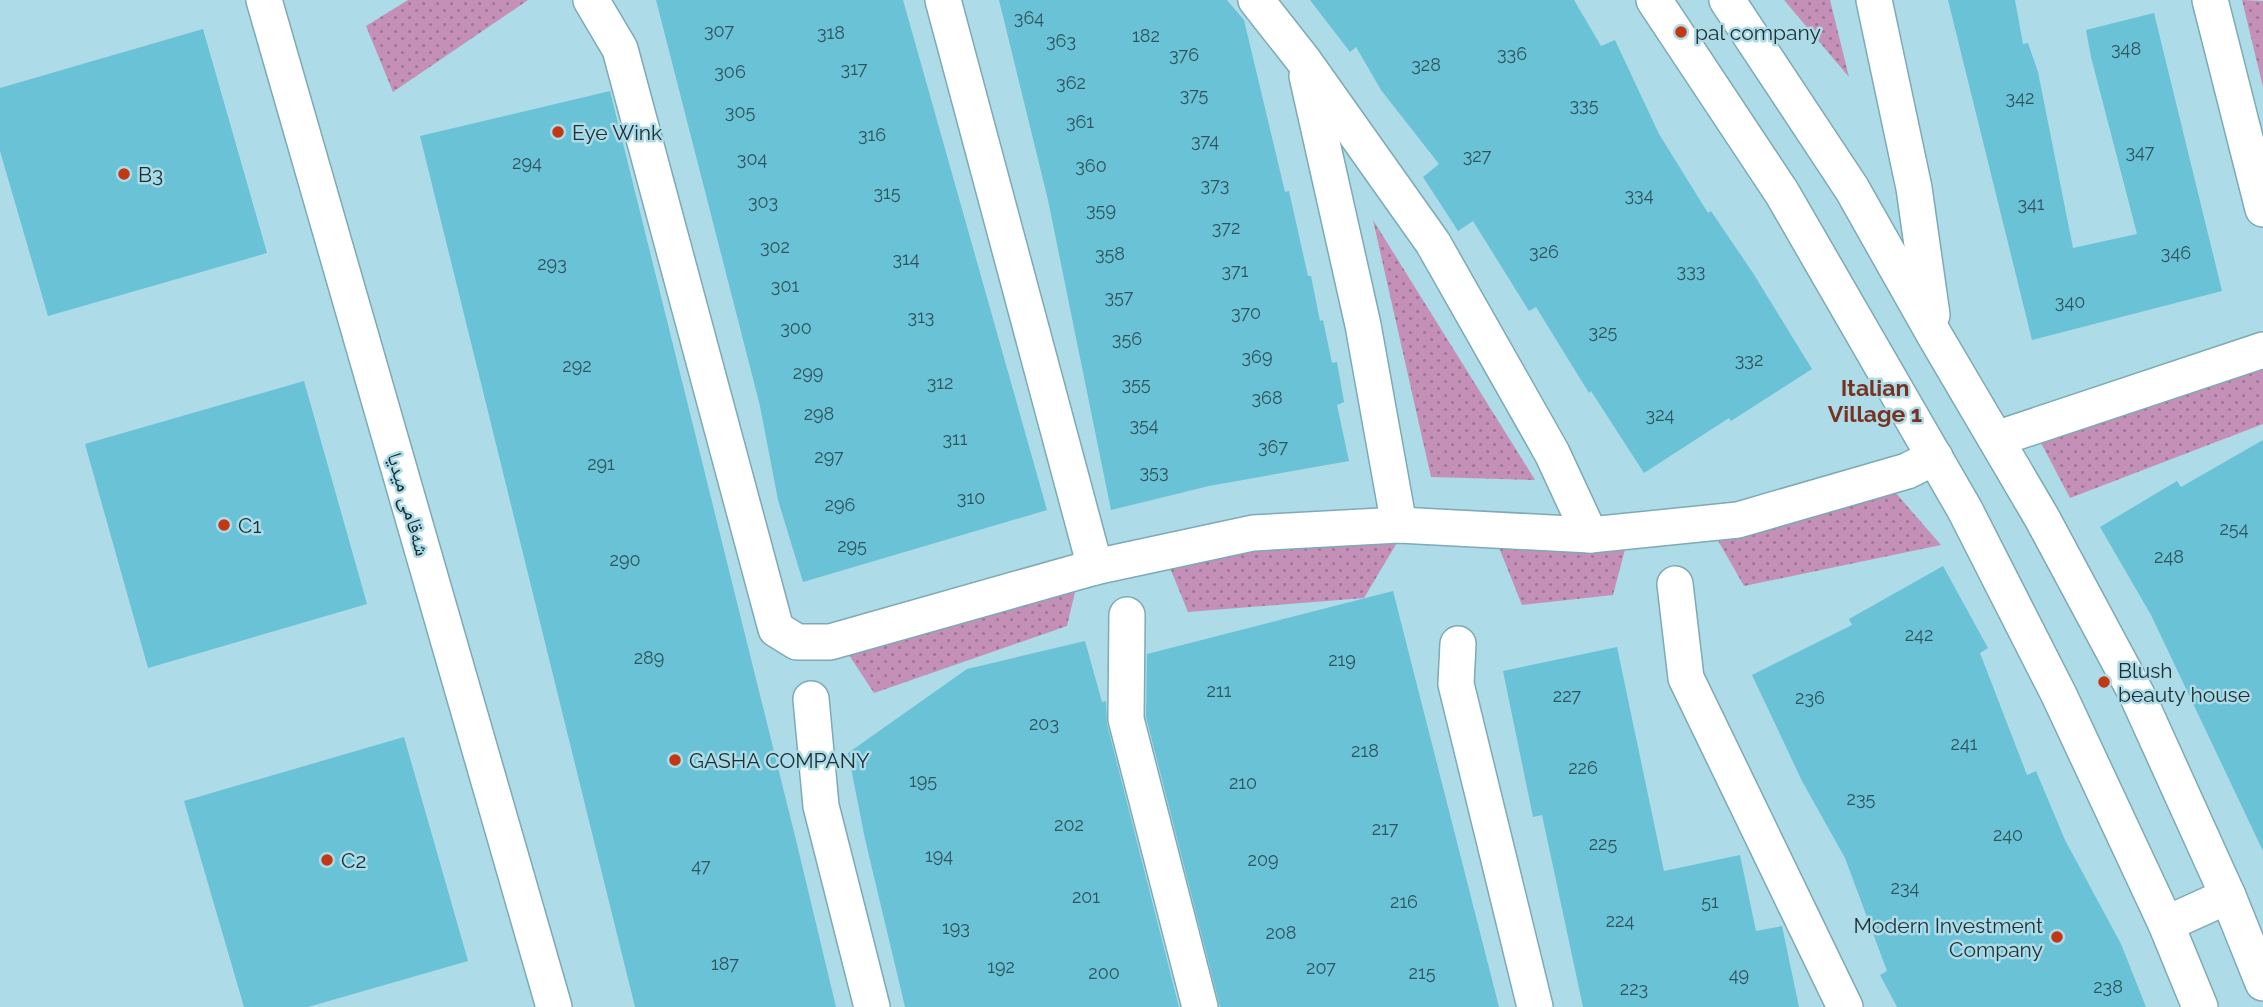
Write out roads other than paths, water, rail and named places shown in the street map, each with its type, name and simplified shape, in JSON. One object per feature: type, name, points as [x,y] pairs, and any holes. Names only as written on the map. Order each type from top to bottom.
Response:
[{"type":"street","name":"شەقامی میدیا","points":[[264,0],[554,1007]]},
{"type":"street","points":[[591,0],[620,48],[776,629],[797,642],[830,642],[1095,567],[1253,533],[1399,525],[1590,535],[1738,520],[1907,471],[1936,457]]},
{"type":"street","points":[[943,0],[1095,567]]},
{"type":"street","points":[[1256,0],[1304,61],[1433,243],[1552,453],[1590,535]]},
{"type":"street","points":[[1654,0],[1782,193],[1936,457],[2059,695],[2166,924],[2200,1007]]},
{"type":"street","points":[[1727,0],[1853,189],[1935,336],[2042,518],[2137,695],[2228,896],[2263,983]]},
{"type":"street","points":[[1874,0],[1914,188],[1935,336]]},
{"type":"street","points":[[2210,0],[2263,209]]},
{"type":"street","points":[[1304,61],[1363,325],[1399,525]]},
{"type":"street","points":[[1996,439],[2263,350]]},
{"type":"street","points":[[1675,584],[1686,678],[1845,1007]]},
{"type":"street","points":[[1127,615],[1126,719],[1200,1007]]},
{"type":"street","points":[[1458,644],[1456,684],[1535,1007]]},
{"type":"street","points":[[811,699],[821,806],[872,1007]]},
{"type":"street","points":[[2166,924],[2228,896]]},
{"type":"place","name":"pal company","points":[[1681,32]]},
{"type":"place","name":"Eye Wink","points":[[558,132]]},
{"type":"place","name":"B3","points":[[124,174]]},
{"type":"place","name":"C1","points":[[224,525]]},
{"type":"place","name":"Blush beauty house","points":[[2104,682]]},
{"type":"place","name":"GASHA COMPANY","points":[[675,760]]},
{"type":"place","name":"C2","points":[[327,860]]},
{"type":"place","name":"Modern Investment Company","points":[[2057,937]]},
{"type":"district","name":"Italian Village 1","points":[[1875,400]]}]
